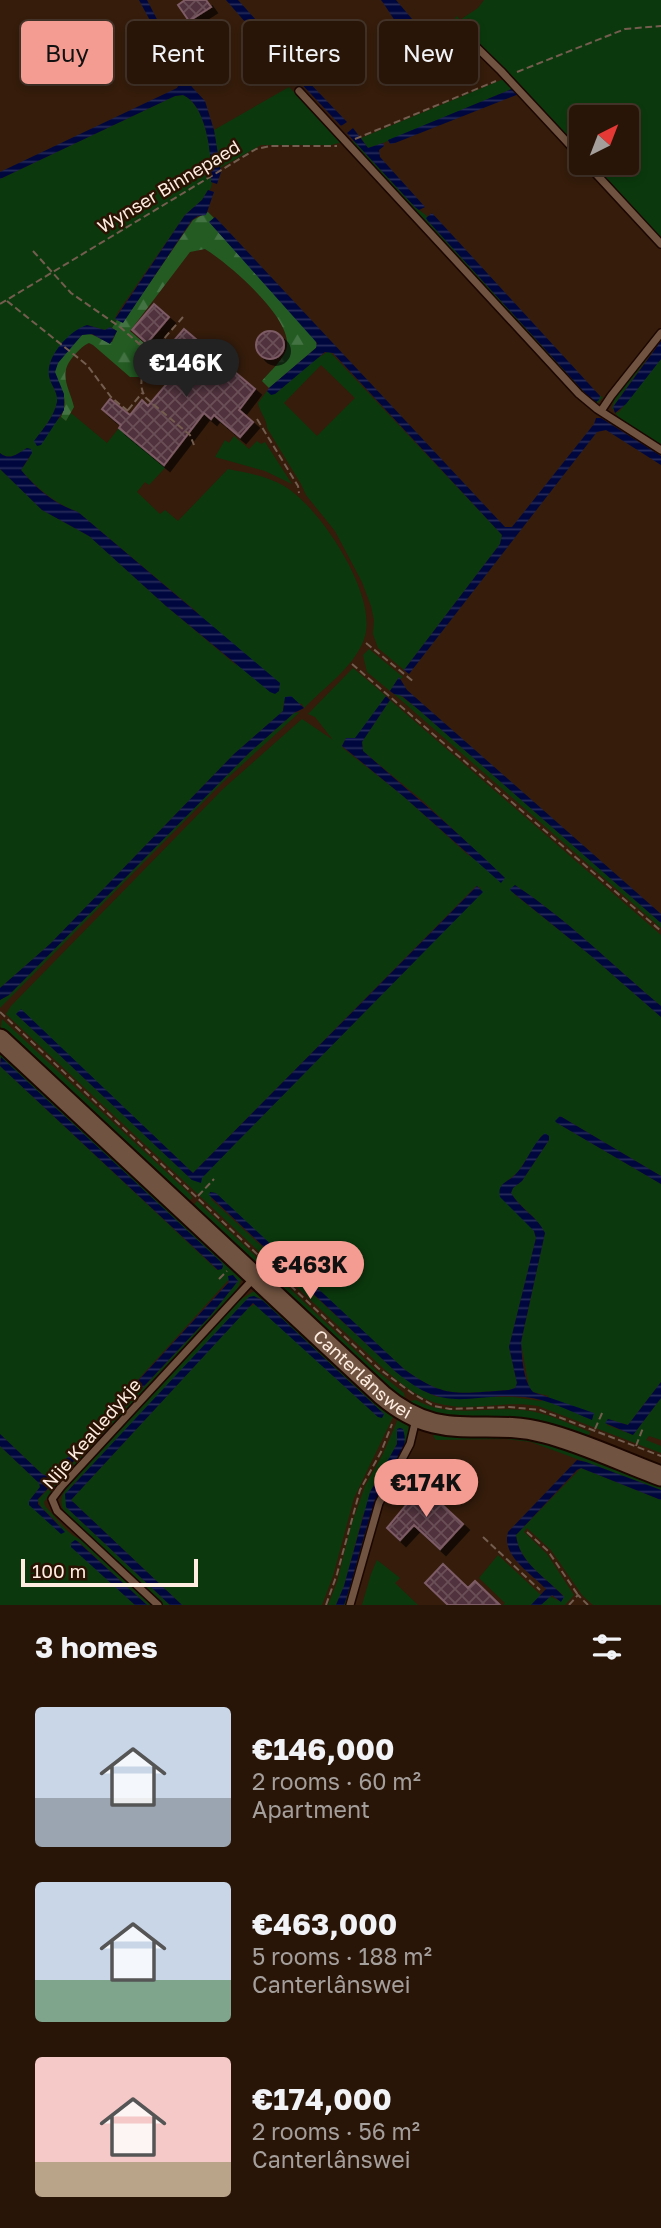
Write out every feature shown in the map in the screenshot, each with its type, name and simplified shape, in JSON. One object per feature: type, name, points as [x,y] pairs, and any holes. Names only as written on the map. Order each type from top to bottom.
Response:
[{"type":"main road","name":"Canterlânswei","points":[[0,1039],[382,1395],[450,1427],[510,1427],[546,1433],[661,1476]]},
{"type":"lane","points":[[478,49],[569,144]]},
{"type":"lane","points":[[299,91],[349,141],[579,394],[661,450]]},
{"type":"lane","points":[[597,175],[661,244]]},
{"type":"lane","points":[[601,411],[661,333]]},
{"type":"lane","name":"Nije Kealledykje","points":[[158,1605],[57,1511],[52,1499],[255,1278]]},
{"type":"lane","points":[[350,1605],[379,1503],[410,1444],[409,1407]]},
{"type":"path","name":"Wynser Binnepaed","points":[[0,304],[261,147],[331,147],[364,135]]},
{"type":"path","points":[[33,251],[71,293],[120,327],[152,354]]},
{"type":"path","points":[[6,300],[87,366],[111,397],[128,411],[142,393]]},
{"type":"path","points":[[183,317],[152,354],[140,383],[142,393],[190,435],[194,445]]},
{"type":"path","points":[[257,419],[298,486],[299,493]]},
{"type":"path","points":[[366,643],[414,682]]},
{"type":"path","points":[[352,664],[661,932]]},
{"type":"path","name":"Canterlânswei","points":[[0,1012],[378,1368],[409,1407]]},
{"type":"path","points":[[199,1195],[214,1179]]},
{"type":"path","points":[[326,1605],[360,1490],[409,1407]]},
{"type":"path","points":[[596,1428],[603,1411]]},
{"type":"path","points":[[637,1444],[643,1428]]},
{"type":"path","points":[[527,1532],[548,1551],[588,1605]]},
{"type":"path","points":[[483,1537],[540,1590]]},
{"type":"path","points":[[569,1605],[578,1595]]},
{"type":"green space","points":[[484,0],[661,0],[661,238],[602,175],[639,175],[639,105],[569,105],[569,140],[478,45],[478,21],[471,21],[469,18],[457,21],[455,18],[457,16],[460,20],[478,8]]},
{"type":"green space","points":[[506,78],[514,88],[383,143],[368,148],[361,138]]},
{"type":"green space","points":[[289,87],[343,142],[331,145],[261,145],[220,168],[214,130]]},
{"type":"green space","points":[[183,95],[195,105],[205,128],[210,155],[210,190],[185,215],[118,312],[112,328],[105,330],[87,325],[54,356],[49,373],[56,394],[56,407],[35,440],[61,417],[66,421],[71,413],[107,443],[119,428],[165,468],[149,485],[145,482],[137,492],[160,514],[165,510],[178,521],[228,469],[264,477],[284,486],[314,512],[342,553],[362,598],[366,618],[365,636],[355,656],[332,682],[304,708],[302,704],[284,701],[283,711],[234,754],[50,944],[0,988],[0,469],[42,510],[89,536],[237,666],[197,612],[78,512],[54,500],[27,477],[21,470],[30,457],[27,448],[10,457],[0,453],[0,179],[175,96]]},
{"type":"green space","points":[[354,141],[415,207],[427,216],[428,221],[586,394],[596,402],[600,396],[603,397],[598,403],[587,398],[351,142]]},
{"type":"green space","points":[[208,212],[214,218],[210,223],[315,337],[317,347],[269,388],[262,381],[280,360],[287,346],[286,334],[279,321],[256,292],[215,256],[205,249],[190,252],[130,331],[145,344],[151,366],[139,377],[130,377],[93,345],[89,343],[84,346],[72,358],[66,370],[66,382],[74,407],[66,421],[61,417],[65,402],[55,372],[62,357],[82,335],[90,334],[112,342],[117,331],[112,328],[117,320],[123,322],[193,220]]},
{"type":"green space","points":[[661,339],[613,407],[614,411],[612,408],[615,397]]},
{"type":"green space","points":[[329,351],[502,535],[500,544],[404,670],[378,648],[373,634],[371,606],[362,582],[335,531],[306,495],[267,428],[259,407],[258,403],[267,391],[275,394],[313,361]],"holes":[[[321,365],[355,398],[317,436],[284,403]]]},
{"type":"green space","points":[[661,359],[661,445],[620,419],[616,413]]},
{"type":"green space","points":[[234,436],[249,449],[257,441],[261,444],[265,442],[292,484],[265,471],[215,457],[225,440],[229,443]]},
{"type":"green space","points":[[369,649],[403,677],[399,677],[390,691],[367,672],[363,655]]},
{"type":"green space","points":[[353,668],[386,696],[355,739],[346,738],[342,746],[344,749],[403,796],[468,855],[505,878],[423,801],[363,751],[362,742],[390,700],[661,935],[661,1006],[572,928],[515,885],[514,894],[661,1017],[661,1176],[560,1116],[557,1123],[661,1184],[661,1382],[628,1425],[608,1419],[607,1425],[633,1435],[661,1398],[661,1440],[649,1436],[646,1440],[661,1446],[661,1453],[538,1406],[515,1404],[456,1407],[436,1403],[412,1391],[384,1369],[6,1014],[223,789],[302,719],[333,740],[315,717],[308,714]],"holes":[[[476,886],[481,888],[408,968],[201,1178],[192,1180],[16,1014],[21,1010],[193,1173]],[[542,1135],[549,1140],[511,1193],[545,1233],[521,1343],[529,1387],[533,1392],[549,1396],[541,1401],[513,1397],[437,1397],[422,1390],[396,1372],[211,1199],[213,1192],[404,1369],[419,1379],[431,1386],[454,1392],[509,1390],[515,1388],[517,1383],[509,1347],[536,1238],[534,1231],[501,1186],[518,1172]]]},
{"type":"green space","points":[[397,693],[661,923],[661,928],[394,694]]},
{"type":"green space","points":[[300,712],[222,783],[0,1008],[0,1000],[9,995],[250,752],[294,713]]},
{"type":"green space","points":[[2,1019],[192,1198],[188,1202],[0,1033]]},
{"type":"green space","points":[[0,1045],[243,1275],[236,1293],[62,1482],[54,1487],[44,1502],[69,1532],[86,1541],[154,1605],[147,1605],[78,1541],[72,1547],[135,1605],[0,1605],[0,1446],[39,1483],[40,1487],[29,1501],[64,1529],[41,1507],[38,1500],[210,1316],[238,1281],[233,1275],[54,1472],[47,1476],[42,1474],[0,1434],[0,1066],[217,1270],[223,1266],[0,1058]]},
{"type":"green space","points":[[197,1201],[265,1265],[258,1273],[192,1207]]},
{"type":"green space","points":[[267,1267],[404,1393],[405,1398],[400,1404],[259,1275]]},
{"type":"green space","points":[[256,1290],[394,1415],[354,1498],[333,1576],[322,1605],[182,1605],[71,1500],[249,1307],[256,1304],[378,1417],[384,1414],[258,1297],[71,1487],[66,1507],[170,1605],[162,1605],[64,1511],[62,1498],[73,1479],[235,1303]]},
{"type":"green space","points":[[416,1400],[442,1409],[532,1411],[590,1432],[587,1439],[471,1424],[405,1407],[410,1401]]},
{"type":"green space","points":[[403,1418],[409,1428],[406,1446],[386,1483],[347,1605],[344,1605],[373,1511],[388,1475],[399,1458],[397,1444],[363,1515],[344,1586],[336,1605],[328,1605],[365,1486],[398,1419]]},
{"type":"green space","points":[[437,1432],[540,1438],[661,1482],[661,1490],[531,1442],[505,1439],[436,1440],[433,1436]]},
{"type":"green space","points":[[581,1468],[661,1500],[661,1605],[593,1605],[582,1595],[551,1550],[527,1528],[524,1532],[547,1554],[574,1595],[565,1605],[541,1605],[550,1596],[559,1601],[563,1595],[527,1561],[516,1535]]},
{"type":"green space","points":[[498,1555],[541,1595],[531,1605],[503,1605],[505,1603],[479,1578]]},
{"type":"green space","points":[[377,1560],[400,1578],[395,1583],[418,1605],[362,1605]]},
{"type":"shaded area","points":[[139,0],[147,0],[158,21],[150,21]]},
{"type":"shaded area","points":[[226,0],[238,0],[257,21],[244,21]]},
{"type":"shaded area","points":[[381,0],[396,0],[414,21],[394,20]]},
{"type":"shaded area","points":[[179,84],[190,84],[205,101],[214,130],[221,172],[217,184],[211,182],[211,160],[203,121],[198,110],[183,95],[175,96],[0,179],[0,172],[177,88]]},
{"type":"shaded area","points":[[302,84],[311,84],[347,122],[341,126]]},
{"type":"shaded area","points":[[514,88],[519,94],[395,143],[390,144],[388,140]]},
{"type":"shaded area","points":[[353,128],[368,148],[383,143],[384,146],[379,150],[380,157],[425,207],[419,210],[415,207],[354,141],[347,133]]},
{"type":"shaded area","points":[[208,190],[214,192],[206,215],[192,220],[123,323],[115,319],[185,215],[202,200]]},
{"type":"shaded area","points":[[432,213],[600,396],[599,400],[596,402],[586,394],[428,221],[426,218]]},
{"type":"shaded area","points":[[215,217],[505,527],[512,527],[596,418],[601,418],[661,456],[661,465],[606,430],[597,432],[409,674],[404,670],[500,544],[502,535],[333,353],[325,352],[275,394],[271,395],[267,391],[316,348],[317,343],[209,222]]},
{"type":"shaded area","points":[[87,325],[105,330],[110,327],[117,331],[110,344],[92,334],[82,335],[58,363],[55,372],[64,394],[64,410],[41,445],[37,446],[34,441],[51,418],[57,402],[49,376],[51,360],[66,338]]},
{"type":"shaded area","points":[[661,341],[661,359],[626,404],[615,413],[613,407]]},
{"type":"shaded area","points":[[27,448],[31,449],[32,453],[21,470],[33,483],[46,495],[78,512],[280,683],[279,691],[275,694],[270,692],[166,606],[89,536],[42,510],[0,469],[0,453],[10,457]]},
{"type":"shaded area","points":[[399,677],[407,690],[661,914],[661,923],[419,710],[402,696],[390,691]]},
{"type":"shaded area","points":[[291,696],[304,708],[294,713],[250,752],[9,995],[0,1000],[0,988],[50,944],[234,754],[283,711],[285,697]]},
{"type":"shaded area","points":[[386,696],[390,700],[362,742],[363,751],[488,861],[505,878],[501,883],[342,746],[346,738],[355,738]]},
{"type":"shaded area","points":[[515,885],[572,928],[661,1006],[661,1017],[511,891]]},
{"type":"shaded area","points":[[477,886],[483,892],[202,1178],[201,1183],[192,1180],[16,1014],[21,1009],[193,1173]]},
{"type":"shaded area","points":[[1,1057],[222,1263],[222,1269],[218,1270],[0,1066]]},
{"type":"shaded area","points":[[560,1116],[661,1176],[661,1184],[557,1123],[555,1121]]},
{"type":"shaded area","points":[[545,1133],[549,1140],[511,1193],[545,1233],[521,1342],[524,1369],[533,1392],[594,1413],[592,1420],[534,1398],[445,1398],[414,1386],[209,1195],[210,1192],[216,1193],[404,1369],[419,1379],[431,1386],[454,1392],[509,1390],[515,1388],[517,1383],[509,1347],[536,1238],[534,1231],[500,1197],[500,1189],[519,1170]]},
{"type":"shaded area","points":[[233,1275],[238,1281],[210,1316],[38,1499],[38,1504],[65,1532],[61,1534],[29,1505],[40,1487],[39,1483],[0,1446],[0,1434],[42,1474],[47,1476],[54,1472],[229,1282],[228,1276]]},
{"type":"shaded area","points":[[249,1297],[262,1300],[384,1414],[382,1418],[378,1417],[253,1303],[71,1500],[182,1605],[170,1605],[66,1507],[65,1494]]},
{"type":"shaded area","points":[[661,1382],[661,1398],[633,1435],[605,1423],[608,1419],[628,1425]]},
{"type":"shaded area","points":[[397,1429],[403,1429],[405,1437],[403,1450],[373,1509],[344,1605],[336,1605],[344,1586],[370,1492],[397,1444]]},
{"type":"shaded area","points":[[577,1460],[661,1490],[661,1500],[581,1468],[577,1470],[516,1535],[522,1554],[528,1562],[564,1597],[561,1602],[552,1595],[541,1605],[531,1605],[546,1589],[513,1556],[507,1541],[508,1532]]},
{"type":"shaded area","points":[[75,1540],[147,1605],[135,1605],[71,1547]]},
{"type":"building","points":[[185,0],[206,0],[211,7],[189,21],[178,5]]},
{"type":"building","points":[[154,304],[169,317],[147,343],[132,330]]},
{"type":"building","points":[[184,329],[255,389],[239,410],[253,422],[240,437],[214,415],[211,419],[204,413],[164,465],[119,428],[121,425],[102,409],[110,399],[130,415],[142,400],[148,406],[171,379],[154,364]]},
{"type":"building","points":[[270,331],[280,335],[284,345],[280,355],[270,359],[260,355],[256,345],[260,335]]},
{"type":"building","points":[[422,1486],[463,1524],[440,1549],[414,1525],[400,1540],[387,1528]]},
{"type":"building","points":[[443,1564],[468,1588],[475,1581],[500,1605],[448,1605],[425,1583]]}]
